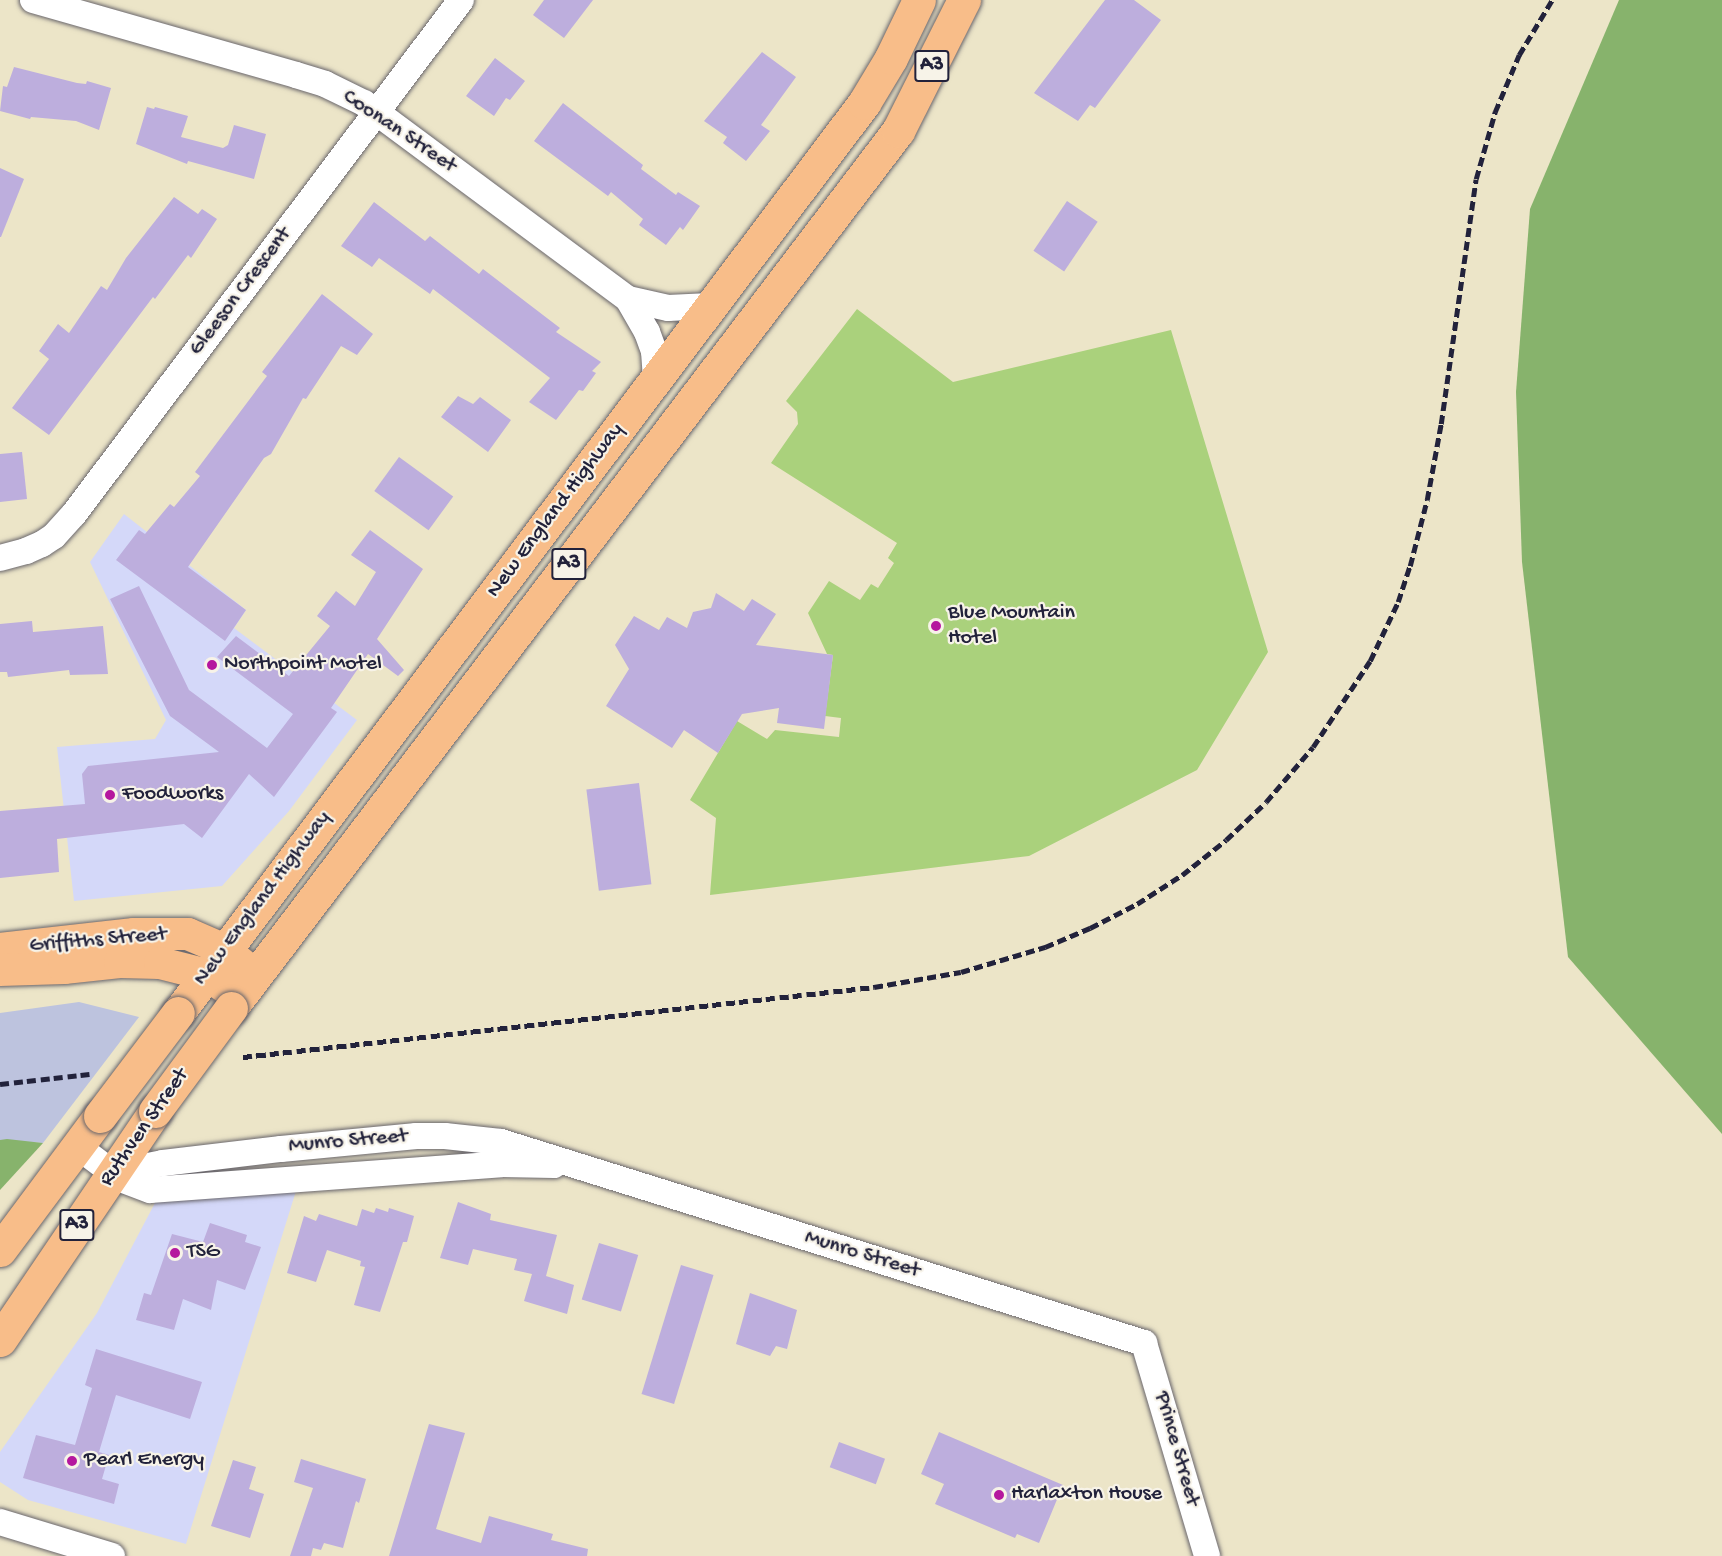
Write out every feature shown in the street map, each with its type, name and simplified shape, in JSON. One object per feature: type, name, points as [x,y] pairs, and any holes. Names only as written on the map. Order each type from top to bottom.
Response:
[{"type":"highway","name":"New England Highway","points":[[178,1013],[864,103],[891,58],[919,0]]},
{"type":"highway","name":"New England Highway","points":[[242,994],[898,131],[964,0]]},
{"type":"highway","points":[[710,306],[720,322],[729,327],[746,326],[758,314]]},
{"type":"highway","name":"Ruthven Street","points":[[0,1340],[155,1111],[242,994]]},
{"type":"highway","name":"Ruthven Street","points":[[0,1250],[178,1013]]},
{"type":"main road","name":"Griffiths Street","points":[[0,949],[147,933],[190,934],[242,994]]},
{"type":"main road","name":"Griffiths Street","points":[[0,970],[64,968],[136,961],[180,967],[216,962]]},
{"type":"street","name":"Coonan Street","points":[[33,0],[306,78],[344,93],[376,112],[628,299],[647,332],[654,351],[656,379]]},
{"type":"street","name":"Gleeson Crescent","points":[[0,558],[26,551],[48,540],[64,526],[462,0]]},
{"type":"street","name":"Coonan Street","points":[[628,299],[668,308],[710,306]]},
{"type":"street","name":"Munro Street","points":[[113,1173],[163,1163],[280,1149],[445,1136],[473,1137],[528,1148],[581,1168],[1144,1342]]},
{"type":"street","name":"Munro Street","points":[[77,1146],[113,1173],[140,1188],[167,1190],[501,1164],[581,1168]]},
{"type":"street","name":"Prince Street","points":[[1144,1342],[1207,1556]]},
{"type":"street","points":[[0,1522],[112,1556]]},
{"type":"shaded area","points":[[124,514],[246,610],[234,628],[357,720],[289,811],[222,886],[74,901],[57,747],[155,739],[166,720],[90,562]]},
{"type":"shaded area","points":[[79,1002],[139,1017],[43,1143],[0,1140],[0,1013]]},
{"type":"shaded area","points":[[296,1191],[186,1544],[28,1500],[0,1482],[0,1452],[97,1313],[156,1201]]},
{"type":"green space","points":[[1619,0],[1722,0],[1722,1134],[1568,957],[1522,562],[1516,392],[1530,209]]},
{"type":"green space","name":"Blue Mountain Hotel","points":[[857,309],[953,382],[1171,330],[1268,652],[1197,770],[1029,856],[710,895],[716,818],[690,800],[737,721],[767,739],[775,730],[839,737],[841,718],[825,716],[833,655],[827,654],[808,613],[829,581],[860,600],[871,584],[878,588],[894,563],[888,558],[897,543],[771,463],[798,424],[797,412],[786,401]]},
{"type":"green space","points":[[0,1140],[43,1143],[0,1190]]},
{"type":"building","points":[[544,0],[593,0],[564,38],[533,15]]},
{"type":"building","points":[[1105,0],[1134,0],[1161,20],[1095,108],[1090,105],[1078,121],[1034,93]]},
{"type":"building","points":[[762,52],[796,77],[761,125],[770,131],[746,161],[723,143],[727,137],[704,121]]},
{"type":"building","points":[[495,58],[525,81],[510,100],[506,98],[494,116],[466,96]]},
{"type":"building","points":[[14,67],[77,83],[86,84],[87,81],[111,88],[99,130],[76,121],[31,117],[30,119],[0,111],[3,86],[7,87]]},
{"type":"building","points":[[563,103],[643,165],[641,169],[676,195],[678,192],[700,206],[683,230],[680,227],[666,245],[639,225],[643,219],[611,192],[608,196],[534,141]]},
{"type":"building","points":[[147,107],[188,116],[181,137],[223,148],[228,145],[234,125],[266,134],[254,179],[188,161],[187,164],[136,144]]},
{"type":"building","points":[[0,168],[24,179],[1,237],[0,237]]},
{"type":"building","points":[[174,197],[198,214],[202,209],[217,219],[191,258],[188,255],[155,299],[153,297],[49,435],[12,408],[49,359],[39,351],[58,324],[69,333],[101,286],[107,290],[126,258]]},
{"type":"building","points":[[1067,201],[1098,222],[1064,271],[1033,251]]},
{"type":"building","points":[[374,202],[425,241],[430,236],[479,274],[483,269],[560,328],[556,332],[601,362],[592,371],[596,373],[583,391],[579,390],[556,420],[529,402],[550,378],[433,289],[430,294],[379,258],[372,267],[341,246]]},
{"type":"building","points":[[322,294],[373,334],[357,355],[341,346],[306,399],[303,398],[271,454],[264,458],[188,567],[246,610],[225,641],[116,560],[139,530],[145,534],[170,504],[174,507],[200,476],[195,472],[267,376],[262,372]]},
{"type":"building","points":[[458,396],[473,404],[480,397],[511,420],[488,452],[441,417]]},
{"type":"building","points":[[22,452],[27,499],[0,502],[0,454]]},
{"type":"building","points":[[399,457],[453,496],[429,530],[374,491]]},
{"type":"building","points":[[370,530],[423,569],[377,639],[404,670],[398,676],[368,654],[331,708],[337,712],[274,797],[249,774],[202,838],[184,824],[57,839],[59,872],[0,878],[0,811],[85,804],[82,774],[88,766],[219,752],[170,716],[110,599],[139,586],[189,690],[267,748],[293,714],[217,657],[236,636],[289,676],[330,626],[317,616],[336,591],[355,606],[376,572],[351,555]]},
{"type":"building","points":[[716,593],[744,611],[752,599],[776,614],[756,645],[833,655],[824,729],[777,723],[779,708],[742,714],[718,753],[684,730],[672,748],[606,706],[629,669],[615,645],[634,616],[659,630],[667,617],[687,628],[693,612],[711,608]]},
{"type":"building","points":[[32,621],[33,632],[103,626],[108,674],[70,675],[69,670],[8,677],[7,672],[0,672],[0,624]]},
{"type":"building","points":[[639,783],[651,884],[599,891],[586,789]]},
{"type":"building","points":[[458,1202],[491,1214],[490,1220],[557,1235],[546,1276],[574,1285],[567,1314],[524,1301],[532,1274],[514,1270],[517,1259],[473,1249],[468,1265],[440,1258]]},
{"type":"building","points":[[376,1208],[388,1212],[389,1208],[414,1216],[407,1242],[403,1242],[380,1312],[354,1305],[365,1267],[360,1266],[361,1261],[327,1250],[316,1282],[287,1273],[304,1216],[316,1221],[319,1214],[357,1226],[362,1209],[374,1213]]},
{"type":"building","points":[[210,1223],[247,1235],[245,1242],[261,1247],[245,1290],[217,1280],[211,1310],[183,1299],[174,1330],[136,1320],[144,1293],[151,1295],[172,1234],[203,1242]]},
{"type":"building","points":[[599,1243],[638,1255],[621,1311],[582,1299]]},
{"type":"building","points":[[681,1265],[714,1275],[674,1404],[642,1394]]},
{"type":"building","points":[[750,1293],[797,1310],[787,1349],[776,1346],[770,1356],[736,1344]]},
{"type":"building","points":[[96,1349],[202,1382],[190,1419],[116,1395],[99,1452],[109,1455],[102,1479],[119,1484],[114,1504],[23,1478],[36,1435],[75,1445],[92,1388],[85,1385]]},
{"type":"building","points":[[429,1424],[465,1433],[436,1529],[481,1543],[489,1516],[553,1534],[551,1540],[588,1549],[587,1556],[389,1556]]},
{"type":"building","name":"Harlaxton House","points":[[939,1432],[1063,1485],[1039,1543],[1017,1534],[1015,1538],[935,1504],[944,1484],[921,1474]]},
{"type":"building","points":[[839,1442],[885,1459],[876,1484],[830,1467]]},
{"type":"building","points":[[301,1459],[366,1479],[359,1503],[356,1501],[343,1548],[324,1543],[321,1550],[313,1548],[311,1556],[290,1556],[313,1488],[294,1482]]},
{"type":"building","points":[[233,1460],[256,1467],[249,1489],[264,1494],[250,1538],[211,1526]]},
{"type":"railway","points":[[243,1057],[874,987],[961,972],[1045,947],[1090,928],[1137,904],[1182,875],[1226,840],[1266,802],[1313,747],[1370,661],[1398,602],[1427,500],[1441,424],[1476,179],[1495,112],[1519,55],[1552,0]]},
{"type":"railway","points":[[0,1084],[89,1074]]},
{"type":"place","name":"Blue Mountain Hotel","points":[[936,626]]},
{"type":"place","name":"Northpoint Motel","points":[[212,665]]},
{"type":"place","name":"Foodworks","points":[[110,795]]},
{"type":"place","name":"TSG","points":[[175,1253]]},
{"type":"place","name":"Pearl Energy","points":[[72,1461]]},
{"type":"place","name":"Harlaxton House","points":[[999,1495]]}]
